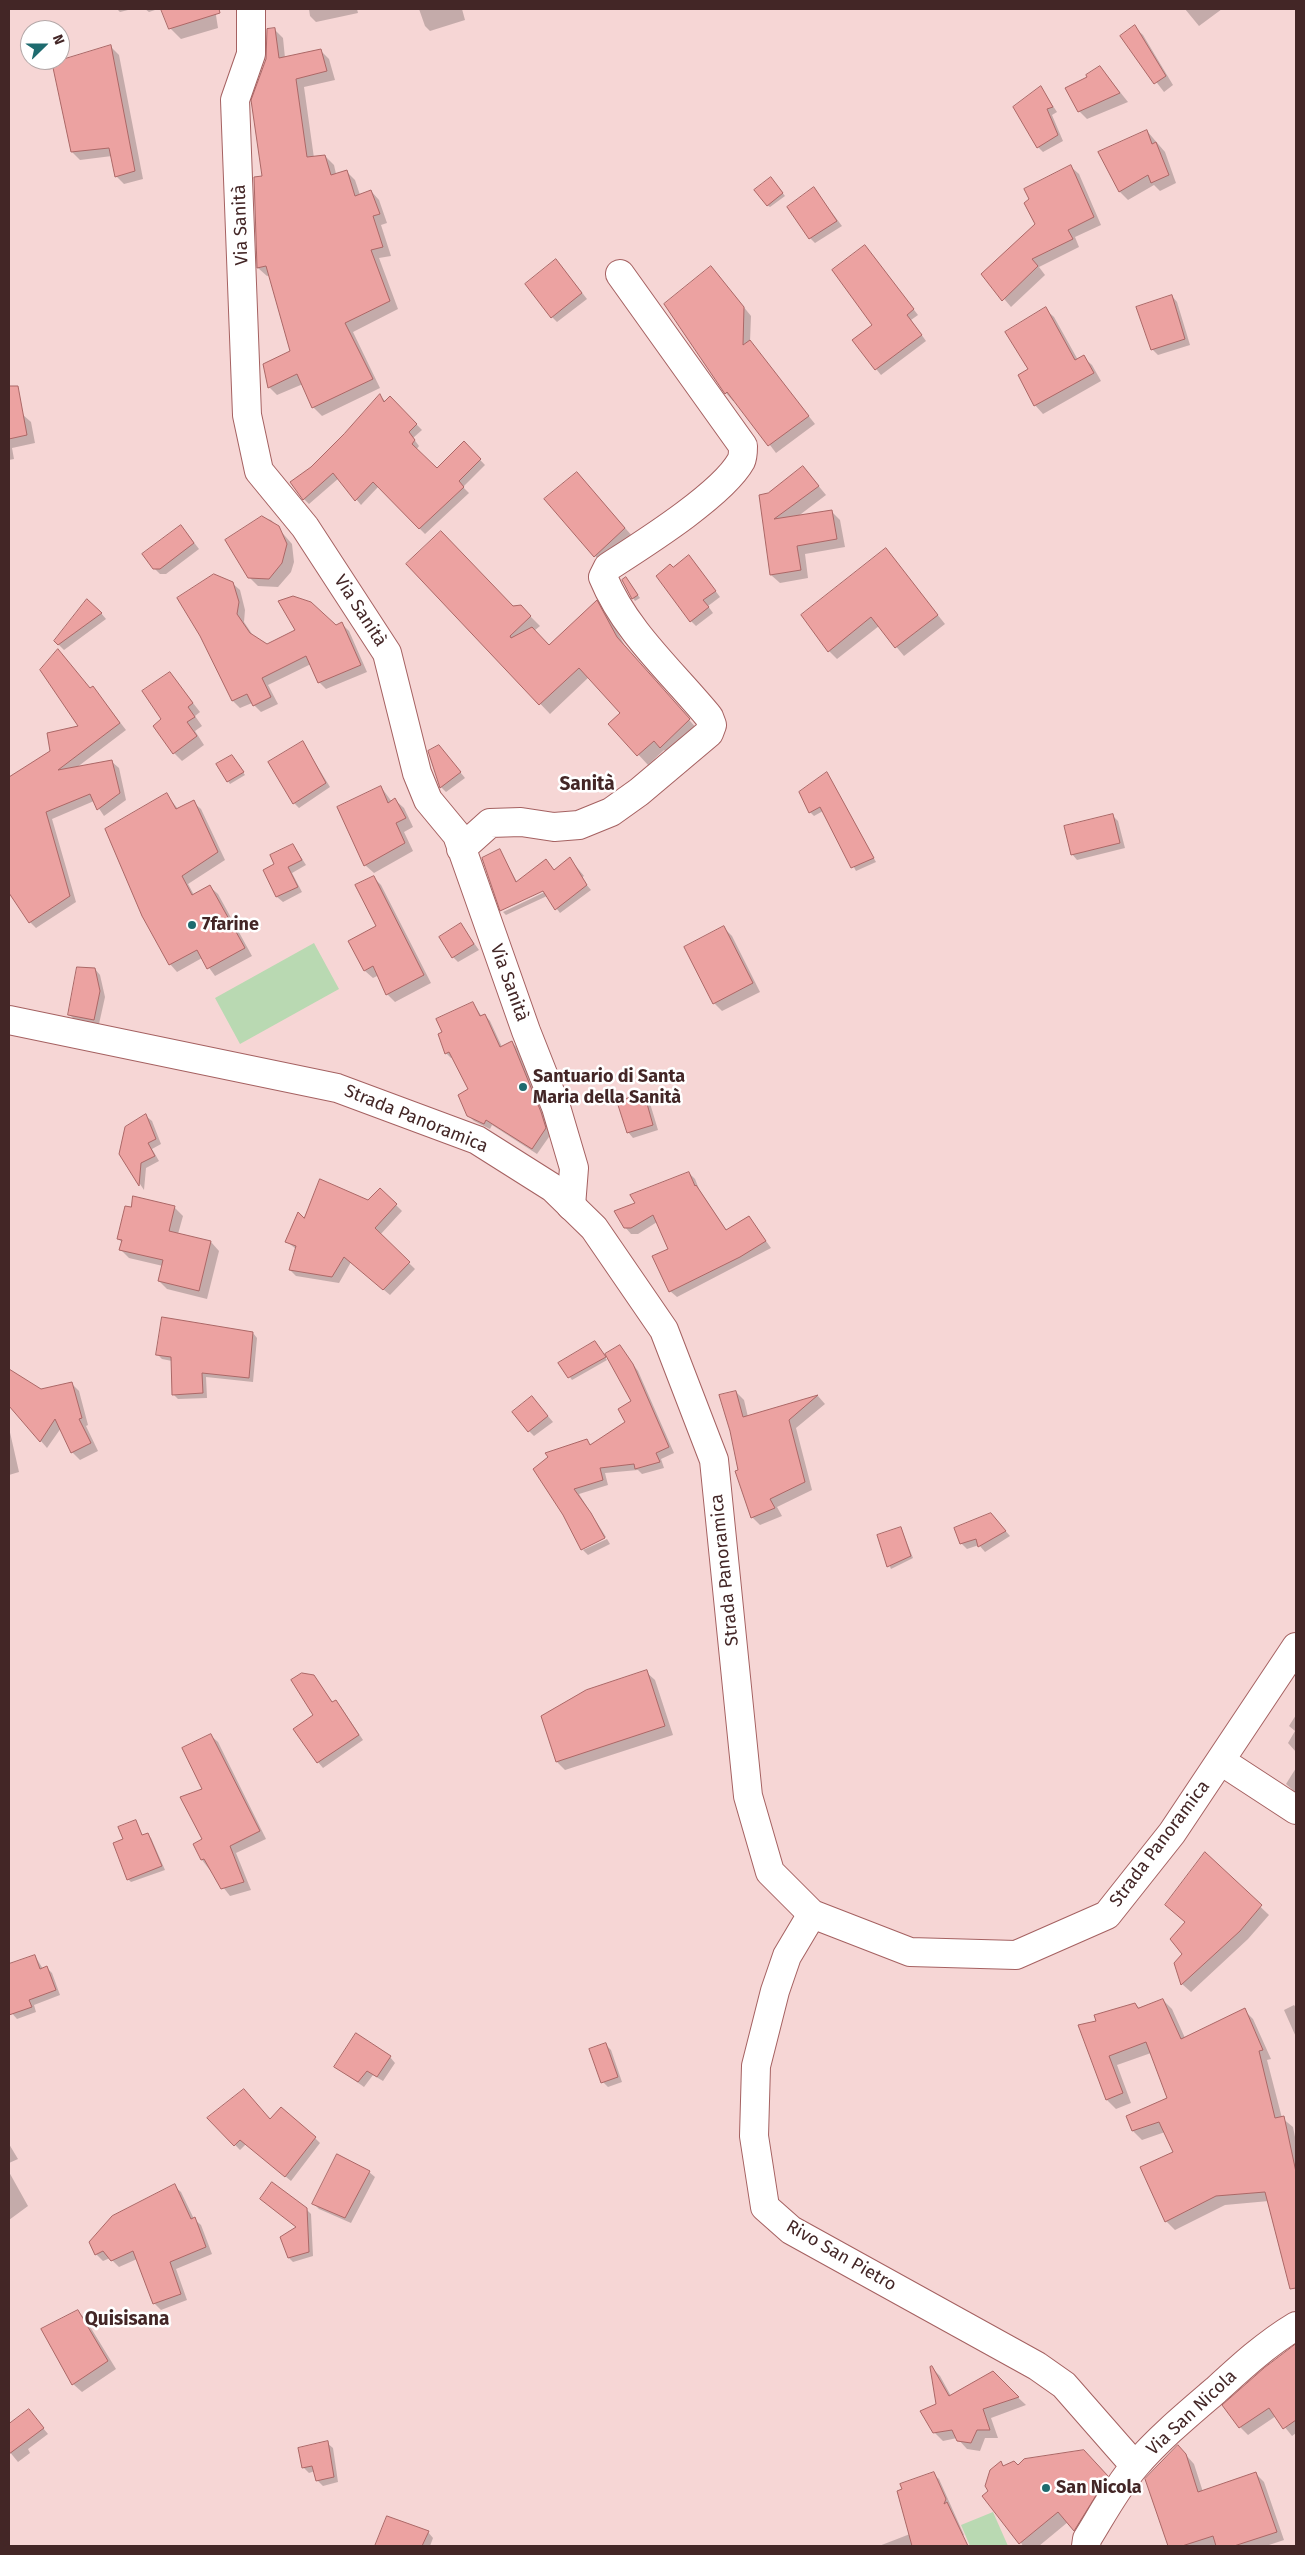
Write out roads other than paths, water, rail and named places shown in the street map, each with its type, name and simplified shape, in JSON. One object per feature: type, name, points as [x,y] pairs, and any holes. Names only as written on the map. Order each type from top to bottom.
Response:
[{"type":"street","name":"Via Sanità","points":[[251,9],[251,54],[235,100],[247,415],[259,470],[305,527],[387,653],[418,773],[428,800],[457,835],[526,1031],[556,1107],[574,1168],[570,1206]]},
{"type":"street","points":[[461,848],[490,823],[521,822],[554,827],[579,825],[611,812],[639,792],[696,745],[709,733],[712,725],[709,717],[633,628],[611,597],[603,578],[608,567],[712,494],[731,475],[742,460],[743,446],[620,274]]},
{"type":"street","name":"Strada Panoramica","points":[[9,1020],[337,1088],[477,1140],[553,1188],[602,1236],[664,1330],[714,1460],[748,1796],[770,1872],[812,1914],[910,1952],[1016,1955],[1107,1915],[1172,1833],[1296,1647]]},
{"type":"street","points":[[1221,1761],[1296,1810]]},
{"type":"street","name":"Rivo San Pietro","points":[[812,1914],[787,1956],[775,1991],[756,2066],[754,2136],[765,2207],[791,2230],[1029,2362],[1057,2380],[1064,2385],[1135,2466]]},
{"type":"street","name":"Via San Nicola","points":[[1086,2546],[1087,2539],[1135,2466],[1175,2426],[1287,2332]]},
{"type":"place","name":"7farine","points":[[192,925]]},
{"type":"place","name":"Santuario di Santa Maria della Sanità","points":[[523,1087]]},
{"type":"place","name":"San Nicola","points":[[1046,2488]]},
{"type":"district","name":"Sanità","points":[[587,785]]},
{"type":"district","name":"Quisisana","points":[[127,2320]]}]
